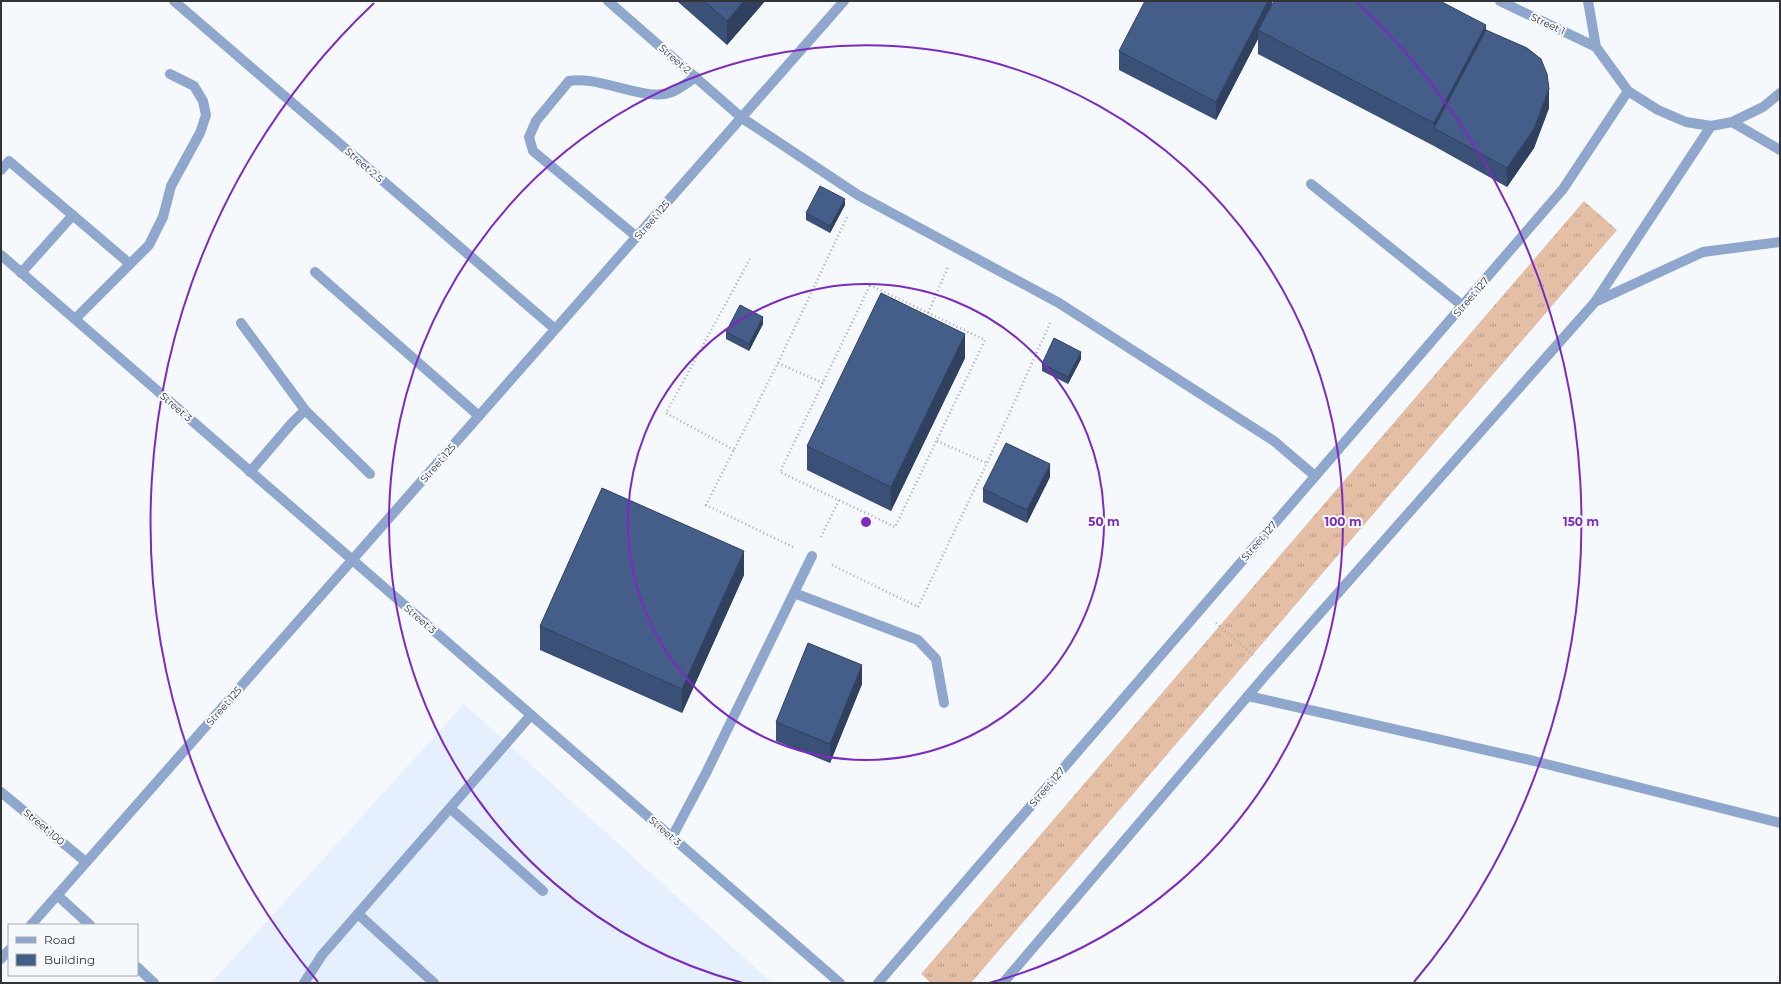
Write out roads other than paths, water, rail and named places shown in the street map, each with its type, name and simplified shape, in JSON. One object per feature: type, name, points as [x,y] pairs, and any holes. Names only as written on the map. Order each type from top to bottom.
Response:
[{"type":"street","name":"Street 2.5","points":[[174,1],[555,329]]},
{"type":"street","name":"Street 2","points":[[608,1],[742,118],[858,195],[1059,303],[1274,441],[1315,476]]},
{"type":"street","name":"Street 125","points":[[32,924],[844,1]]},
{"type":"street","name":"Street 1","points":[[1500,1],[1596,47]]},
{"type":"street","points":[[1588,1],[1596,47],[1628,91],[1658,110],[1686,122],[1711,126],[1732,122],[1763,107],[1780,93]]},
{"type":"street","points":[[75,319],[149,246],[163,217],[170,186],[200,133],[206,115],[204,101],[194,86],[170,74]]},
{"type":"street","points":[[637,237],[533,151],[529,137],[536,121],[569,81],[578,79],[637,92],[659,94],[672,93],[696,77]]},
{"type":"street","name":"Street 127","points":[[878,983],[1563,189],[1628,91]]},
{"type":"street","points":[[1732,122],[1780,150]]},
{"type":"street","points":[[1003,983],[1270,670],[1595,302],[1711,126]]},
{"type":"street","points":[[1,170],[9,161],[130,264]]},
{"type":"street","points":[[1311,184],[1463,306]]},
{"type":"street","points":[[21,273],[73,215]]},
{"type":"street","points":[[1595,302],[1703,252],[1780,242]]},
{"type":"street","name":"Street 3","points":[[1,256],[840,983]]},
{"type":"street","points":[[314,272],[479,416]]},
{"type":"street","points":[[241,323],[305,410],[370,474]]},
{"type":"street","points":[[250,472],[305,410]]},
{"type":"street","points":[[672,837],[706,773],[812,556]]},
{"type":"street","points":[[794,593],[918,640],[936,659],[944,703]]},
{"type":"street","points":[[1248,696],[1534,761],[1780,823]]},
{"type":"street","points":[[304,983],[322,955],[531,715]]},
{"type":"street","name":"Street 100","points":[[1,792],[86,862]]},
{"type":"street","points":[[450,808],[543,891]]},
{"type":"street","points":[[57,895],[89,924]]},
{"type":"street","points":[[358,914],[434,983]]},
{"type":"street","points":[[1,959],[8,951]]},
{"type":"street","points":[[138,968],[154,983]]}]
